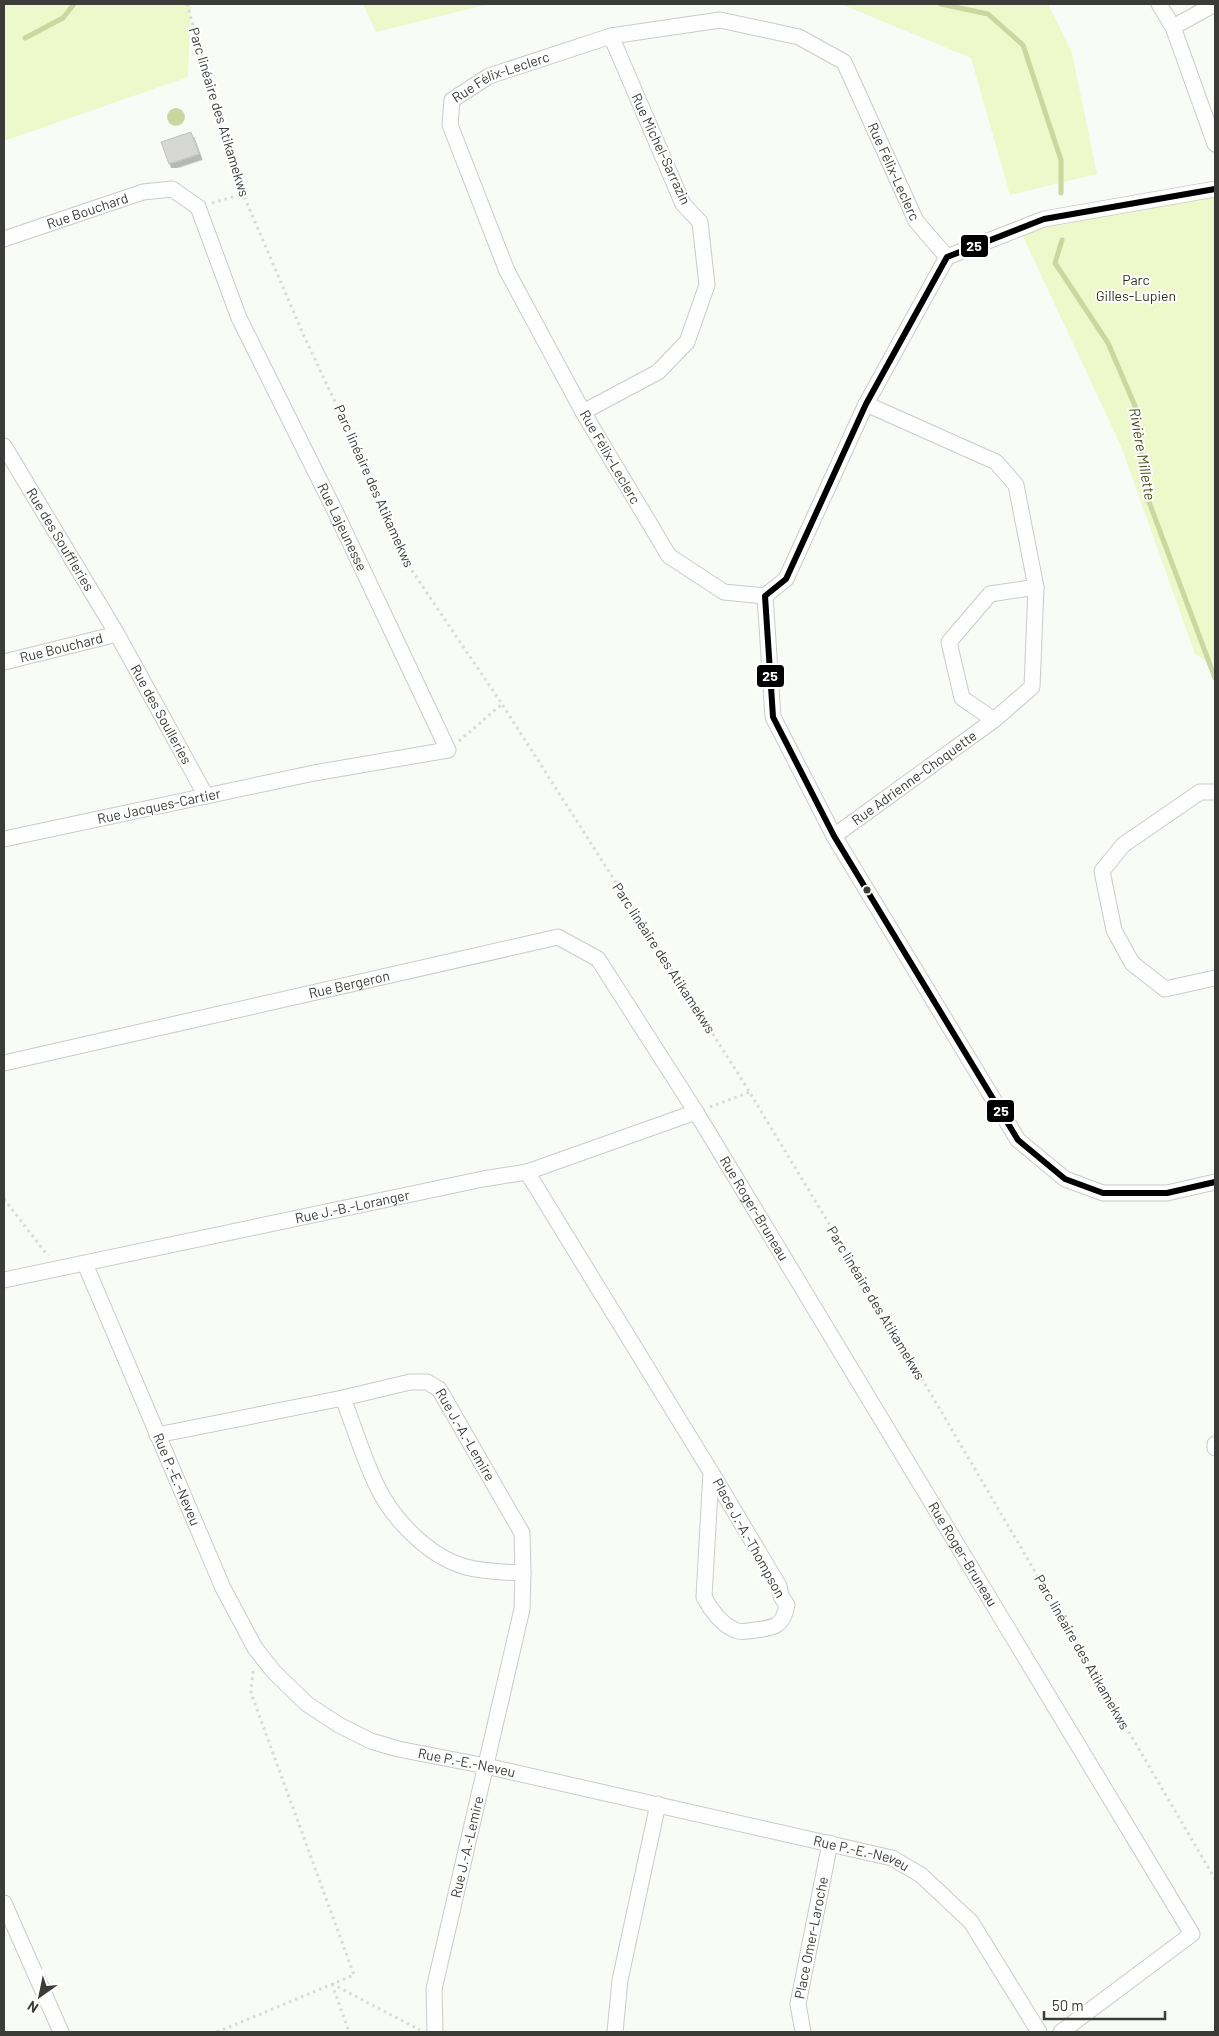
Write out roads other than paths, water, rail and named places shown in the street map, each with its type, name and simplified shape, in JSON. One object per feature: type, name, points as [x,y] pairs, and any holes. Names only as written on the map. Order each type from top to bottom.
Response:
[{"type":"street","points":[[1159,4],[1173,27],[1215,144]]},
{"type":"street","points":[[1173,27],[1215,4]]},
{"type":"street","name":"Rue Félix-Leclerc","points":[[765,596],[724,592],[669,556],[584,412],[507,271],[450,125],[452,100],[489,76],[611,36],[720,20],[799,37],[844,62],[916,221],[947,257]]},
{"type":"street","name":"Rue Michel-Sarrazin","points":[[584,412],[658,372],[687,342],[707,285],[700,222],[683,204],[611,36]]},
{"type":"street","name":"Rue Bouchard","points":[[4,239],[143,192],[172,189],[198,207]]},
{"type":"street","points":[[1215,189],[1044,219],[947,257],[866,404],[786,579],[765,596],[773,717],[834,836],[1018,1140],[1065,1179],[1103,1193],[1167,1194],[1215,1182]]},
{"type":"street","name":"Rue Lajeunesse","points":[[198,207],[239,318],[331,502],[448,750],[314,773]]},
{"type":"street","name":"Rue Adrienne-Choquette","points":[[834,836],[994,720],[1032,687],[1036,587],[1016,485],[996,462],[866,404]]},
{"type":"street","name":"Rue des Souffleries","points":[[4,446],[117,634]]},
{"type":"street","name":"Rue Adrienne-Choquette","points":[[994,720],[962,698],[949,642],[990,594],[1036,587]]},
{"type":"street","name":"Rue Bouchard","points":[[4,662],[117,634]]},
{"type":"street","name":"Rue des Soulleries","points":[[117,634],[206,796]]},
{"type":"street","name":"Rue Jacques-Cartier","points":[[4,839],[314,773]]},
{"type":"street","points":[[1215,792],[1200,792],[1123,845],[1102,871],[1114,930],[1132,963],[1165,988],[1215,978]]},
{"type":"street","name":"Rue Bergeron","points":[[4,1063],[558,937],[598,959],[648,1037]]},
{"type":"street","name":"Rue Roger-Bruneau","points":[[648,1037],[696,1112],[1192,1934],[1061,2032]]},
{"type":"street","name":"Rue J.-B.-Loranger","points":[[4,1280],[474,1181],[528,1172],[696,1112]]},
{"type":"street","name":"Place J.-A.-Thompson","points":[[528,1172],[711,1472],[778,1586],[781,1596],[787,1605],[785,1618],[778,1625],[766,1629],[737,1631],[724,1624],[708,1605],[704,1597],[711,1472]]},
{"type":"street","name":"Rue P.-E.-Neveu","points":[[84,1264],[223,1588],[255,1648],[274,1672],[307,1704],[339,1725],[371,1741],[398,1749],[486,1766],[892,1858],[921,1875],[972,1922],[1039,2032]]},
{"type":"street","name":"Rue J.-A.-Lemire","points":[[157,1435],[343,1398],[410,1382],[428,1382],[439,1389],[522,1533],[522,1609],[434,1989],[435,2032]]},
{"type":"street","points":[[343,1398],[376,1484],[406,1528],[440,1557],[480,1570],[523,1573]]},
{"type":"street","points":[[614,2032],[620,1980],[658,1804]]},
{"type":"street","name":"Place Omer-Laroche","points":[[803,2032],[798,2004],[830,1843]]},
{"type":"street","points":[[4,1904],[61,2032]]},
{"type":"waterway","points":[[25,38],[63,18],[74,4]]},
{"type":"waterway","name":"Rivière Millette","points":[[941,4],[988,14],[1023,45],[1061,160],[1061,193]]},
{"type":"waterway","name":"Rivière Millette","points":[[1062,240],[1055,263],[1108,343],[1135,406],[1146,494],[1215,678]]},
{"type":"park label","name":"Parc Gilles-Lupien","points":[[1136,288]]}]
